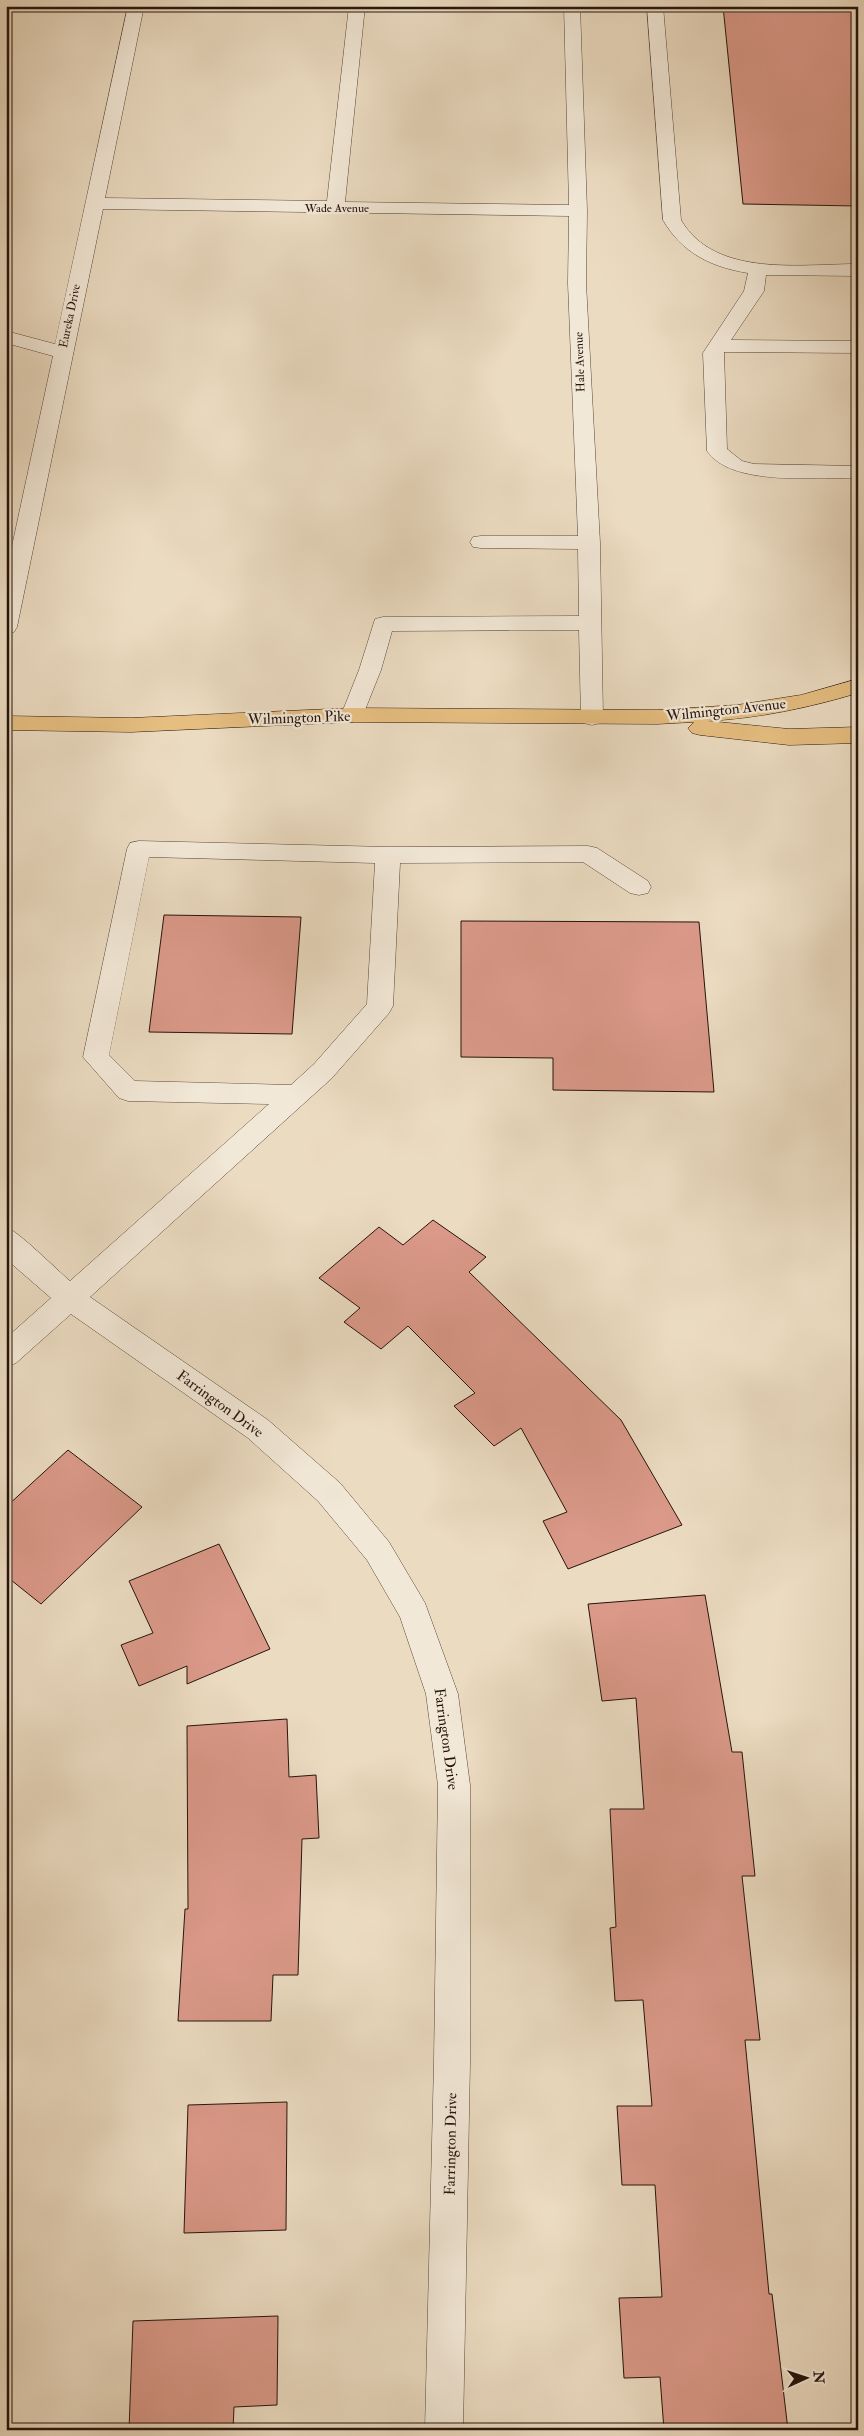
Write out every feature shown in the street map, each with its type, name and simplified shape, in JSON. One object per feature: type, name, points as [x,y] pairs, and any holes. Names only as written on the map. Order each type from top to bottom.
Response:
[{"type":"main road","name":"Wilmington Avenue","points":[[592,718],[657,717],[737,712],[802,702],[858,686]]},
{"type":"main road","name":"Wilmington Pike","points":[[6,723],[132,725],[352,715],[592,718]]},
{"type":"main road","points":[[592,718],[789,737],[858,735]]},
{"type":"street","name":"Eureka Drive","points":[[6,627],[62,352],[136,6]]},
{"type":"street","points":[[335,208],[357,6]]},
{"type":"street","name":"Hale Avenue","points":[[572,6],[578,210],[578,283],[589,542],[592,718]]},
{"type":"street","points":[[655,6],[672,220],[683,237],[699,250],[720,260],[758,269],[858,270]]},
{"type":"street","name":"Wade Avenue","points":[[95,203],[335,208],[578,210]]},
{"type":"street","points":[[758,269],[754,291],[713,353],[717,451],[735,465],[754,470],[858,472]]},
{"type":"street","points":[[6,338],[62,352]]},
{"type":"street","points":[[718,346],[858,347]]},
{"type":"street","points":[[481,542],[589,542]]},
{"type":"street","points":[[352,715],[370,670],[383,624],[589,623]]},
{"type":"street","points":[[297,1095],[128,1091],[96,1057],[139,848],[388,855],[588,854],[639,888]]},
{"type":"street","points":[[6,1355],[323,1071],[380,1006],[388,855]]},
{"type":"street","name":"Farrington Drive","points":[[6,1238],[14,1249],[70,1298],[258,1429],[329,1492],[378,1551],[414,1613],[442,1694],[454,1785],[452,2062],[444,2430]]},
{"type":"building","points":[[723,6],[858,6],[858,206],[743,204]]},
{"type":"building","points":[[164,915],[301,917],[292,1034],[149,1032]]},
{"type":"building","points":[[461,921],[699,922],[714,1092],[553,1090],[553,1058],[461,1057]]},
{"type":"building","points":[[433,1220],[486,1257],[469,1272],[621,1420],[682,1525],[568,1569],[543,1521],[567,1512],[521,1428],[494,1446],[454,1406],[475,1393],[408,1326],[381,1349],[344,1322],[360,1308],[319,1278],[379,1227],[403,1245]]},
{"type":"building","points":[[68,1450],[142,1507],[41,1604],[6,1576],[6,1507]]},
{"type":"building","points":[[219,1544],[270,1649],[187,1684],[187,1666],[139,1686],[121,1645],[153,1633],[129,1581]]},
{"type":"building","points":[[705,1595],[732,1752],[742,1752],[755,1876],[742,1876],[760,2040],[745,2040],[769,2294],[772,2294],[788,2430],[664,2430],[660,2377],[624,2378],[619,2298],[662,2297],[655,2185],[622,2185],[617,2106],[652,2106],[643,2000],[615,2001],[610,1928],[616,1927],[610,1809],[644,1809],[636,1698],[602,1701],[588,1604]]},
{"type":"building","points":[[287,1719],[289,1777],[316,1775],[319,1838],[302,1839],[298,1975],[273,1975],[271,2021],[178,2021],[185,1909],[188,1909],[187,1726]]},
{"type":"building","points":[[287,2102],[286,2230],[184,2233],[188,2105]]},
{"type":"building","points":[[278,2316],[277,2405],[234,2407],[233,2430],[129,2430],[133,2321]]}]
